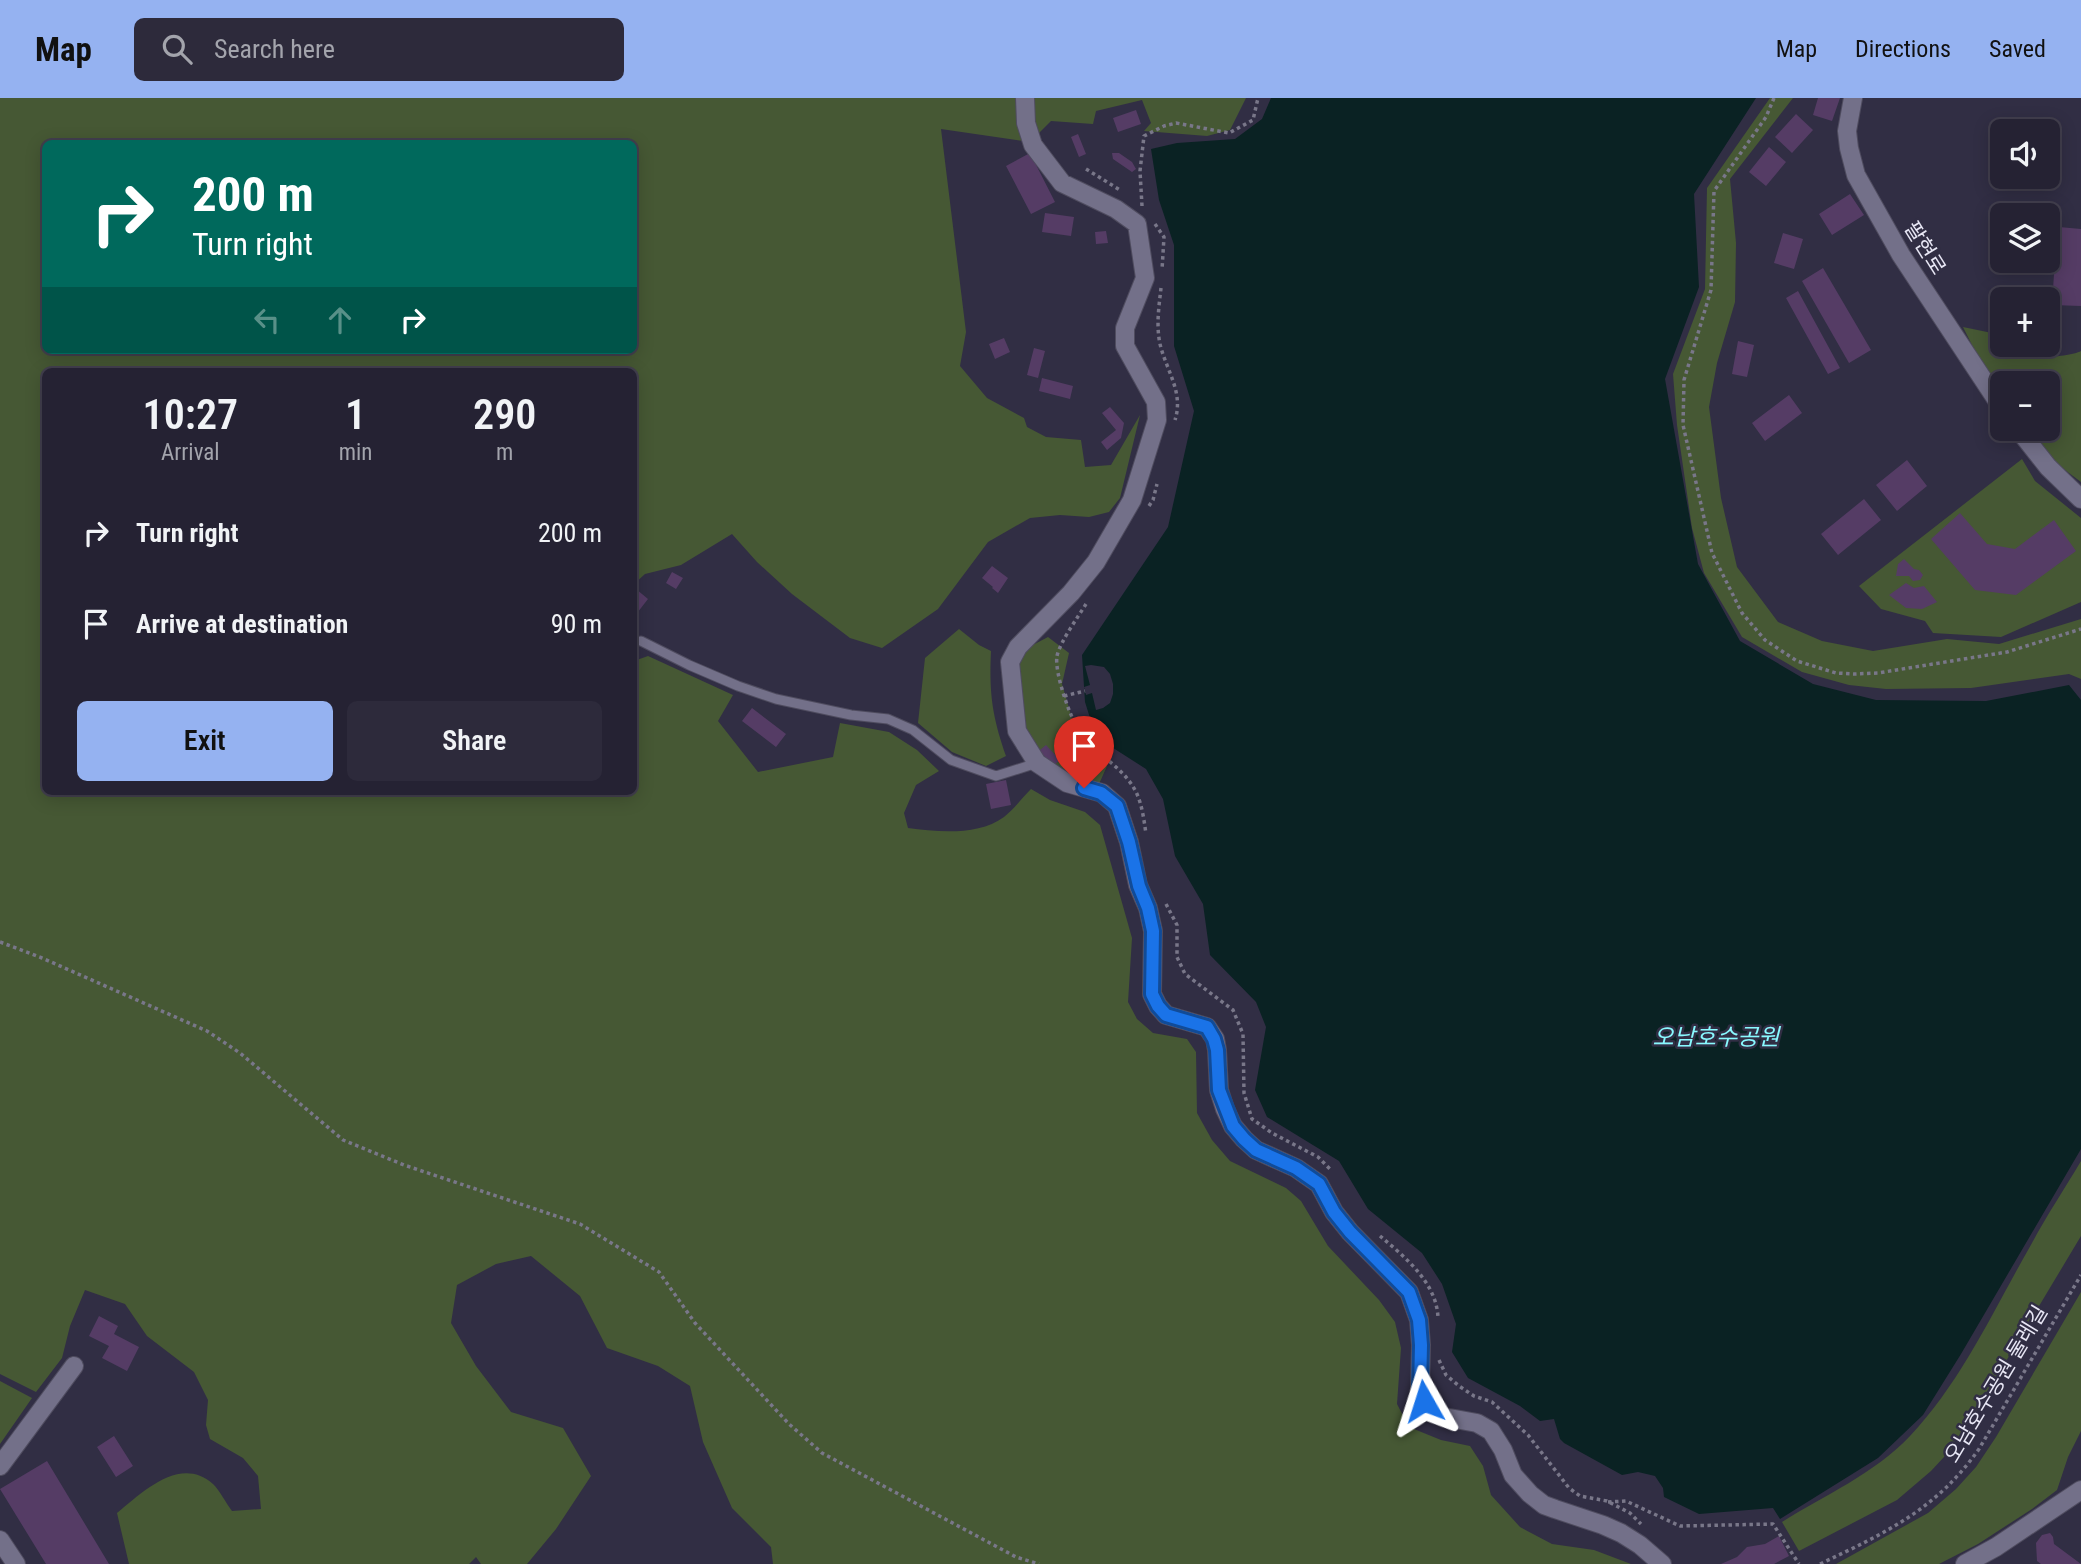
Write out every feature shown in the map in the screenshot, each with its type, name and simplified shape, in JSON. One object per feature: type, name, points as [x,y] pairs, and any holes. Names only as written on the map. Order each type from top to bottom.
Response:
[{"type":"street","points":[[1025,98],[1026,122],[1032,145],[1062,183],[1116,209],[1137,224],[1145,278],[1125,328],[1125,346],[1156,402],[1157,420],[1132,500],[1096,562],[1071,593],[1018,647],[1010,662],[1017,731],[1037,763],[1067,783],[1101,793],[1117,806],[1153,931],[1152,994],[1158,1006],[1166,1015],[1207,1027],[1217,1050],[1219,1090],[1233,1126],[1244,1139],[1256,1150],[1296,1168],[1319,1184],[1334,1212],[1350,1232],[1409,1292],[1419,1320],[1420,1389],[1430,1410],[1444,1417],[1477,1423],[1491,1431],[1503,1450],[1513,1475],[1530,1494],[1555,1509],[1621,1533],[1662,1564]]},
{"type":"street","name":"팔현로","points":[[1853,98],[1847,131],[1856,175],[1901,255],[1990,390]]},
{"type":"street","points":[[2027,441],[2048,467],[2081,499]]},
{"type":"street","points":[[0,1465],[74,1366]]},
{"type":"street","points":[[1965,1564],[2005,1541],[2081,1490]]},
{"type":"street","points":[[0,1540],[16,1564]]},
{"type":"lane","points":[[640,641],[714,676],[776,699],[825,710],[888,719],[913,730],[951,760],[996,776],[1037,763]]},
{"type":"path","points":[[1142,205],[1140,171],[1144,136],[1177,123],[1229,133],[1253,120],[1258,98]]},
{"type":"path","points":[[1774,98],[1766,117],[1714,191],[1710,290],[1684,380],[1683,425],[1712,554],[1742,612],[1765,640],[1797,661],[1836,673],[1854,674],[1878,673],[2007,652],[2081,629]]},
{"type":"path","points":[[1086,169],[1125,193]]},
{"type":"path","points":[[1133,200],[1142,205],[1164,237],[1162,271]]},
{"type":"path","points":[[1161,283],[1158,320],[1160,345],[1176,388],[1179,410],[1175,422]]},
{"type":"path","points":[[1146,512],[1153,500],[1157,481]]},
{"type":"path","points":[[1089,600],[1057,656],[1058,678],[1081,735],[1120,769],[1136,792],[1144,818],[1147,846]]},
{"type":"path","points":[[1064,696],[1085,691]]},
{"type":"path","points":[[1161,894],[1177,925],[1177,957],[1185,974],[1233,1010],[1243,1034],[1244,1093],[1252,1119],[1272,1133],[1318,1157],[1334,1174]]},
{"type":"path","points":[[0,942],[207,1031],[240,1053],[343,1140],[404,1165],[580,1224],[659,1272],[695,1323],[789,1424],[822,1453],[1016,1557],[1039,1564]]},
{"type":"path","points":[[1372,1229],[1404,1256],[1428,1284],[1438,1308],[1438,1320]]},
{"type":"path","name":"오남호수공원 둘레길","points":[[1820,1564],[1871,1540],[1901,1522],[1924,1507],[1963,1472],[2081,1275]]},
{"type":"path","points":[[1437,1357],[1446,1375],[1459,1387],[1492,1402],[1528,1435],[1569,1488],[1580,1496],[1608,1502],[1630,1513],[1647,1529]]},
{"type":"path","points":[[1608,1502],[1626,1501],[1680,1526],[1773,1524],[1799,1564]]},
{"type":"green space","points":[[0,98],[1246,98],[1230,130],[1207,136],[1144,131],[1151,123],[1142,100],[1096,111],[1093,124],[1051,121],[1030,142],[941,129],[966,332],[960,366],[987,398],[1024,418],[1027,427],[1046,437],[1081,440],[1085,467],[1111,465],[1140,415],[1120,498],[1109,512],[1089,517],[1060,515],[1030,518],[988,542],[938,609],[882,648],[850,638],[792,594],[757,562],[732,534],[681,565],[645,574],[637,581],[637,368],[42,368],[42,795],[637,795],[637,660],[648,656],[733,695],[718,721],[758,772],[833,757],[840,723],[889,732],[917,750],[939,771],[916,785],[904,813],[908,828],[958,831],[982,827],[1004,817],[1031,789],[1050,800],[1085,812],[1100,825],[1132,938],[1128,1002],[1137,1019],[1153,1033],[1187,1039],[1196,1052],[1197,1113],[1212,1140],[1230,1161],[1286,1188],[1301,1201],[1328,1246],[1379,1300],[1395,1322],[1401,1348],[1397,1404],[1409,1427],[1441,1440],[1470,1446],[1483,1466],[1491,1495],[1520,1527],[1552,1544],[1594,1550],[1631,1564],[773,1564],[771,1547],[732,1508],[703,1442],[690,1386],[658,1366],[607,1348],[580,1296],[531,1256],[496,1264],[457,1285],[451,1323],[476,1366],[511,1412],[563,1428],[591,1476],[556,1529],[527,1564],[481,1564],[476,1557],[469,1564],[129,1564],[117,1513],[150,1487],[175,1475],[188,1473],[213,1484],[232,1511],[261,1509],[258,1476],[243,1458],[210,1439],[206,1425],[208,1400],[194,1372],[147,1336],[125,1304],[85,1290],[70,1326],[62,1358],[36,1392],[0,1374]]},
{"type":"green space","points":[[1770,98],[1793,98],[1730,179],[1736,243],[1735,302],[1717,363],[1709,407],[1721,498],[1737,567],[1778,622],[1822,641],[1873,651],[1947,639],[1999,644],[2081,619],[2081,679],[2069,674],[1971,688],[1886,689],[1849,685],[1802,672],[1742,637],[1704,573],[1692,528],[1677,425],[1673,374],[1705,289],[1707,188]]},
{"type":"green space","points":[[1963,327],[1990,333],[1990,357],[2060,357],[2081,351],[2081,482],[2057,464],[2037,441],[2060,441],[2060,371],[1990,371],[1990,377]]},
{"type":"green space","points":[[2022,459],[2035,481],[2081,518],[2081,602],[2001,637],[1933,633],[1925,621],[1881,609],[1859,586]]},
{"type":"green space","points":[[959,629],[991,651],[993,704],[997,729],[1006,756],[986,766],[952,752],[918,723],[925,658]]},
{"type":"green space","points":[[1048,637],[1069,653],[1062,684],[1079,743],[1107,766],[1099,784],[1032,766],[1011,666],[1029,647]]},
{"type":"green space","points":[[2081,1161],[2081,1236],[1957,1443],[1931,1471],[1897,1500],[1799,1551],[1782,1522],[1881,1462],[1929,1415],[1976,1344]]},
{"type":"green space","points":[[2081,1292],[2081,1431],[2068,1457],[2057,1490],[1978,1544],[1939,1564],[1836,1564],[1928,1513],[1976,1467]]},
{"type":"green space","points":[[0,1381],[32,1398],[0,1444]]},
{"type":"water","name":"오남호수공원","points":[[1271,98],[1756,98],[1694,194],[1699,287],[1665,379],[1698,564],[1740,641],[1813,684],[1876,700],[1986,701],[2069,685],[2081,700],[2081,1149],[1923,1415],[1878,1458],[1780,1519],[1773,1508],[1699,1514],[1664,1497],[1663,1488],[1655,1476],[1638,1472],[1622,1475],[1564,1443],[1560,1439],[1554,1419],[1540,1421],[1520,1406],[1468,1378],[1452,1352],[1456,1324],[1442,1284],[1422,1253],[1368,1209],[1339,1161],[1267,1117],[1255,1090],[1266,1027],[1256,1002],[1210,955],[1203,904],[1175,856],[1163,799],[1146,769],[1096,737],[1085,702],[1082,655],[1168,527],[1194,411],[1174,346],[1174,245],[1159,200],[1151,149],[1177,143],[1235,139],[1262,119]]},
{"type":"pier","points":[[1085,666],[1104,667],[1113,684],[1110,703],[1096,710],[1092,693],[1086,695],[1084,687],[1090,685]]},
{"type":"building","points":[[1818,98],[1840,98],[1832,121],[1813,115]]},
{"type":"building","points":[[1136,110],[1141,124],[1118,132],[1113,118]]},
{"type":"building","points":[[1796,114],[1813,130],[1792,153],[1775,137]]},
{"type":"building","points":[[1078,134],[1086,154],[1079,157],[1071,137]]},
{"type":"building","points":[[1769,147],[1786,162],[1766,186],[1749,172]]},
{"type":"building","points":[[1030,153],[1055,202],[1031,214],[1006,166]]},
{"type":"building","points":[[1112,153],[1119,153],[1132,162],[1136,169],[1132,172],[1113,159]]},
{"type":"building","points":[[1850,194],[1864,215],[1832,235],[1819,214]]},
{"type":"building","points":[[1045,213],[1074,217],[1071,236],[1042,232]]},
{"type":"building","points":[[2060,227],[2081,229],[2081,306],[2060,305],[2060,287],[2053,287],[2054,274],[2044,274],[2060,273]]},
{"type":"building","points":[[1106,231],[1108,243],[1096,244],[1095,232]]},
{"type":"building","points":[[1783,233],[1803,239],[1794,269],[1774,263]]},
{"type":"building","points":[[1823,268],[1871,350],[1849,363],[1802,281]]},
{"type":"building","points":[[1798,291],[1840,368],[1828,374],[1786,298]]},
{"type":"building","points":[[1004,338],[1010,352],[995,359],[989,344]]},
{"type":"building","points":[[1738,341],[1754,345],[1747,377],[1732,374]]},
{"type":"building","points":[[1034,348],[1045,351],[1038,378],[1027,375]]},
{"type":"building","points":[[1042,378],[1073,386],[1070,399],[1039,391]]},
{"type":"building","points":[[1789,395],[1802,413],[1765,441],[1752,423]]},
{"type":"building","points":[[1110,407],[1124,423],[1121,438],[1107,450],[1101,442],[1116,430],[1102,413]]},
{"type":"building","points":[[1907,460],[1927,486],[1897,511],[1876,485]]},
{"type":"building","points":[[1864,499],[1881,520],[1838,555],[1821,534]]},
{"type":"building","points":[[1960,513],[1987,544],[2015,549],[2054,520],[2076,551],[2016,595],[1975,590],[1931,539]]},
{"type":"building","points":[[1904,559],[1923,575],[1920,580],[1913,581],[1909,576],[1896,576],[1898,564]]},
{"type":"building","points":[[992,566],[1008,578],[998,593],[982,578]]},
{"type":"building","points":[[672,572],[683,578],[676,589],[666,583]]},
{"type":"building","points":[[1906,583],[1914,588],[1924,586],[1937,602],[1922,609],[1906,608],[1889,595]]},
{"type":"building","points":[[637,590],[648,599],[637,613]]},
{"type":"building","points":[[752,708],[786,734],[776,747],[742,721]]},
{"type":"building","points":[[1046,745],[1060,760],[1049,770],[1035,754]]},
{"type":"building","points":[[1006,780],[1011,805],[991,809],[986,784]]},
{"type":"building","points":[[99,1316],[118,1326],[114,1334],[139,1347],[127,1371],[102,1358],[109,1346],[89,1336]]},
{"type":"building","points":[[114,1436],[133,1466],[116,1477],[97,1447]]},
{"type":"building","points":[[47,1461],[109,1564],[46,1564],[0,1489]]},
{"type":"building","points":[[2050,1533],[2054,1544],[2081,1564],[2041,1564],[2037,1561],[2036,1543],[2042,1535]]},
{"type":"building","points":[[1779,1536],[1789,1556],[1774,1564],[1721,1564],[1737,1557],[1747,1547],[1765,1544]]},
{"type":"route","points":[[1084,788],[1101,793],[1117,806],[1153,931],[1152,994],[1158,1006],[1166,1015],[1207,1027],[1217,1050],[1219,1090],[1225,1109],[1233,1126],[1244,1139],[1256,1150],[1309,1175],[1319,1184],[1334,1212],[1350,1232],[1409,1292],[1419,1320],[1420,1389],[1424,1401]]}]
